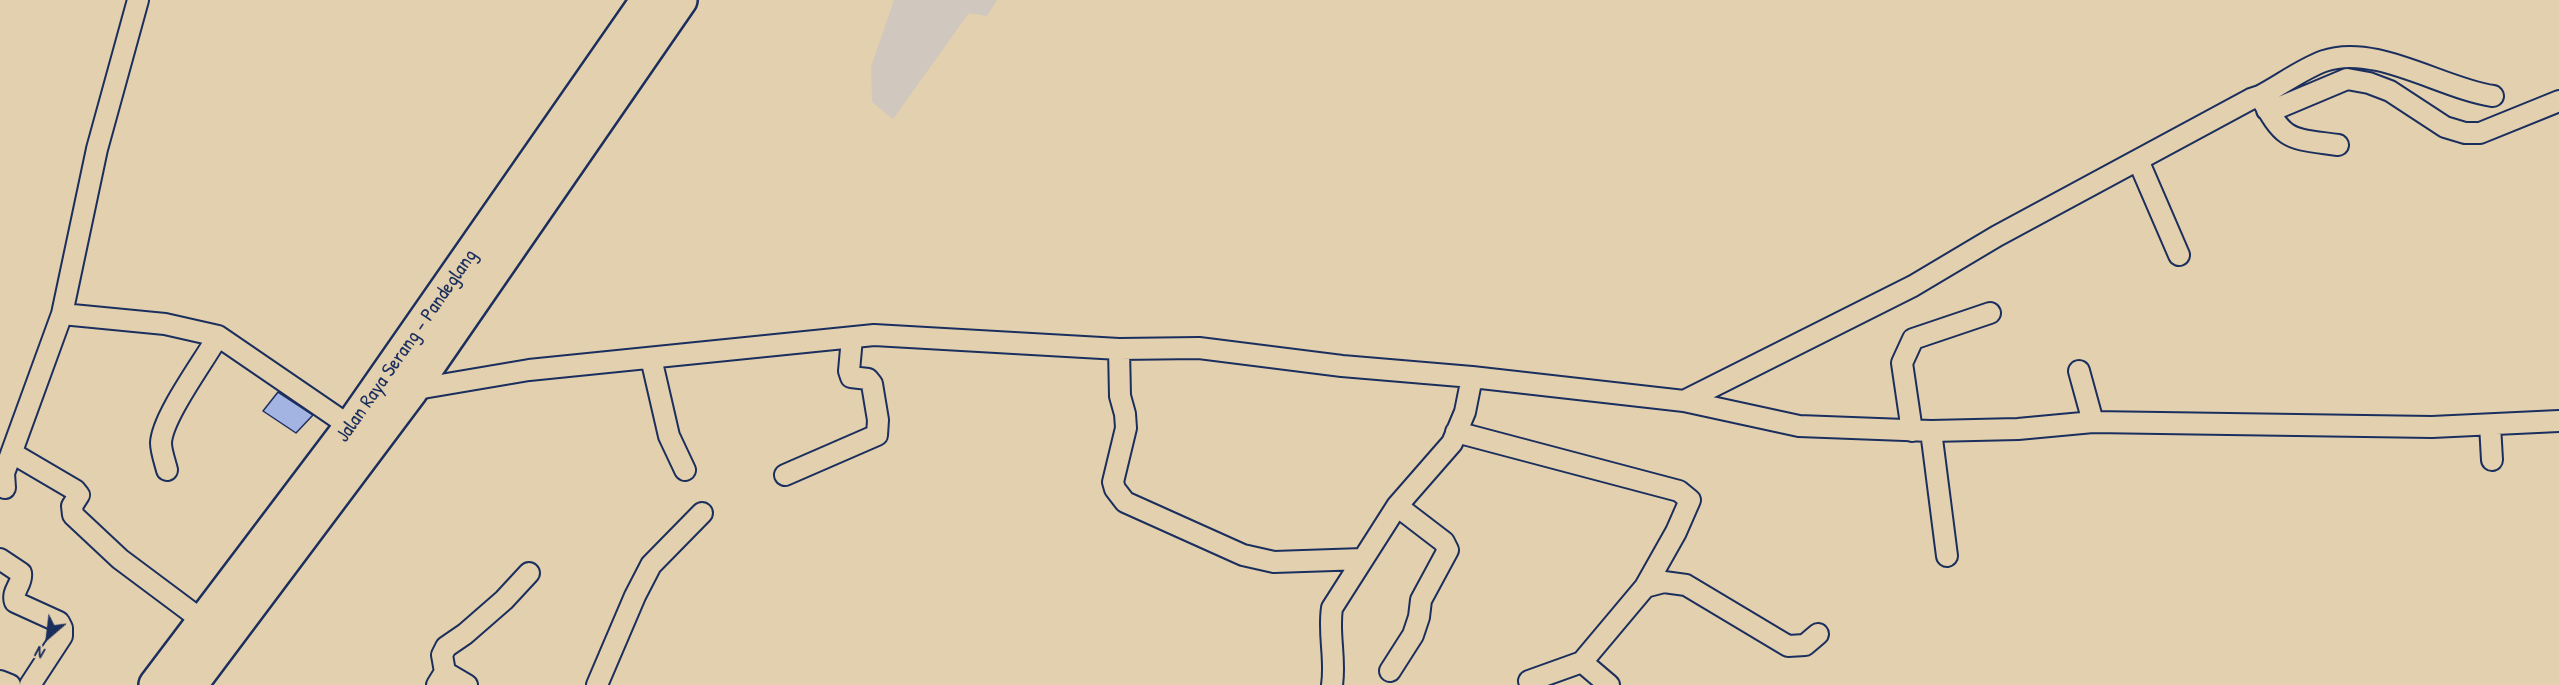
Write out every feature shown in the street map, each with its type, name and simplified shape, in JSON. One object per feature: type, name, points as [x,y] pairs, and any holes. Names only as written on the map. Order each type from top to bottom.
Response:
[{"type":"highway","name":"Jalan Raya Serang - Pandeglang","points":[[156,685],[351,427],[648,0]]},
{"type":"highway","name":"Jalan Raya Serang - Pandeglang","points":[[190,685],[411,390],[680,0]]},
{"type":"street","points":[[5,488],[4,473],[62,314],[97,149],[138,0]]},
{"type":"street","points":[[2264,105],[2314,66],[2340,58],[2366,59],[2397,65],[2472,92],[2493,96]]},
{"type":"street","points":[[1684,401],[1913,286],[1997,236],[2142,169],[2223,112],[2264,105],[2324,90],[2347,79],[2369,83],[2390,91],[2445,127],[2465,133],[2480,133],[2559,101]]},
{"type":"street","points":[[2264,105],[2281,131],[2294,138],[2338,145]]},
{"type":"street","points":[[2142,169],[2179,255]]},
{"type":"street","points":[[1947,556],[1922,431],[1902,363],[1913,339],[1990,313]]},
{"type":"street","points":[[62,314],[165,324],[218,336],[351,427]]},
{"type":"street","points":[[411,390],[529,370],[874,335],[906,336],[1119,358],[1199,348],[1342,366],[1472,377],[1684,401],[1799,426],[1922,431],[2018,429],[2093,422],[2432,427],[2559,421]]},
{"type":"street","points":[[167,470],[161,444],[164,430],[171,414],[218,336]]},
{"type":"street","points":[[785,474],[878,435],[872,384],[868,379],[851,376],[849,371],[852,338]]},
{"type":"street","points":[[651,358],[669,436],[685,470]]},
{"type":"street","points":[[1119,358],[1120,396],[1126,428],[1113,482],[1115,489],[1125,502],[1242,555],[1274,562],[1363,559]]},
{"type":"street","points":[[2079,371],[2093,422]]},
{"type":"street","points":[[1332,685],[1334,656],[1330,622],[1332,608],[1397,506],[1436,464],[1461,422],[1472,377]]},
{"type":"street","points":[[1461,422],[1679,491],[1690,500],[1685,514],[1645,587],[1582,662],[1529,681]]},
{"type":"street","points":[[2490,425],[2492,460]]},
{"type":"street","points":[[12,453],[75,490],[79,495],[72,506],[73,515],[120,559],[203,621]]},
{"type":"street","points":[[1390,671],[1413,635],[1419,617],[1421,600],[1448,550],[1444,542],[1397,506]]},
{"type":"street","points":[[597,685],[635,596],[651,565],[702,513]]},
{"type":"street","points":[[0,559],[21,573],[21,580],[14,594],[15,602],[59,622],[62,628],[62,636],[30,685]]},
{"type":"street","points":[[467,685],[441,679],[442,655],[446,647],[465,634],[504,600],[529,573]]},
{"type":"street","points":[[1645,587],[1664,582],[1686,585],[1788,646],[1805,645],[1818,634]]},
{"type":"street","points":[[1582,662],[1608,685]]},
{"type":"street","points":[[0,681],[10,685]]},
{"type":"shaded area","points":[[894,0],[997,0],[987,16],[969,13],[893,119],[872,102],[871,67]]},
{"type":"building","points":[[278,392],[313,415],[296,433],[263,411]]}]
